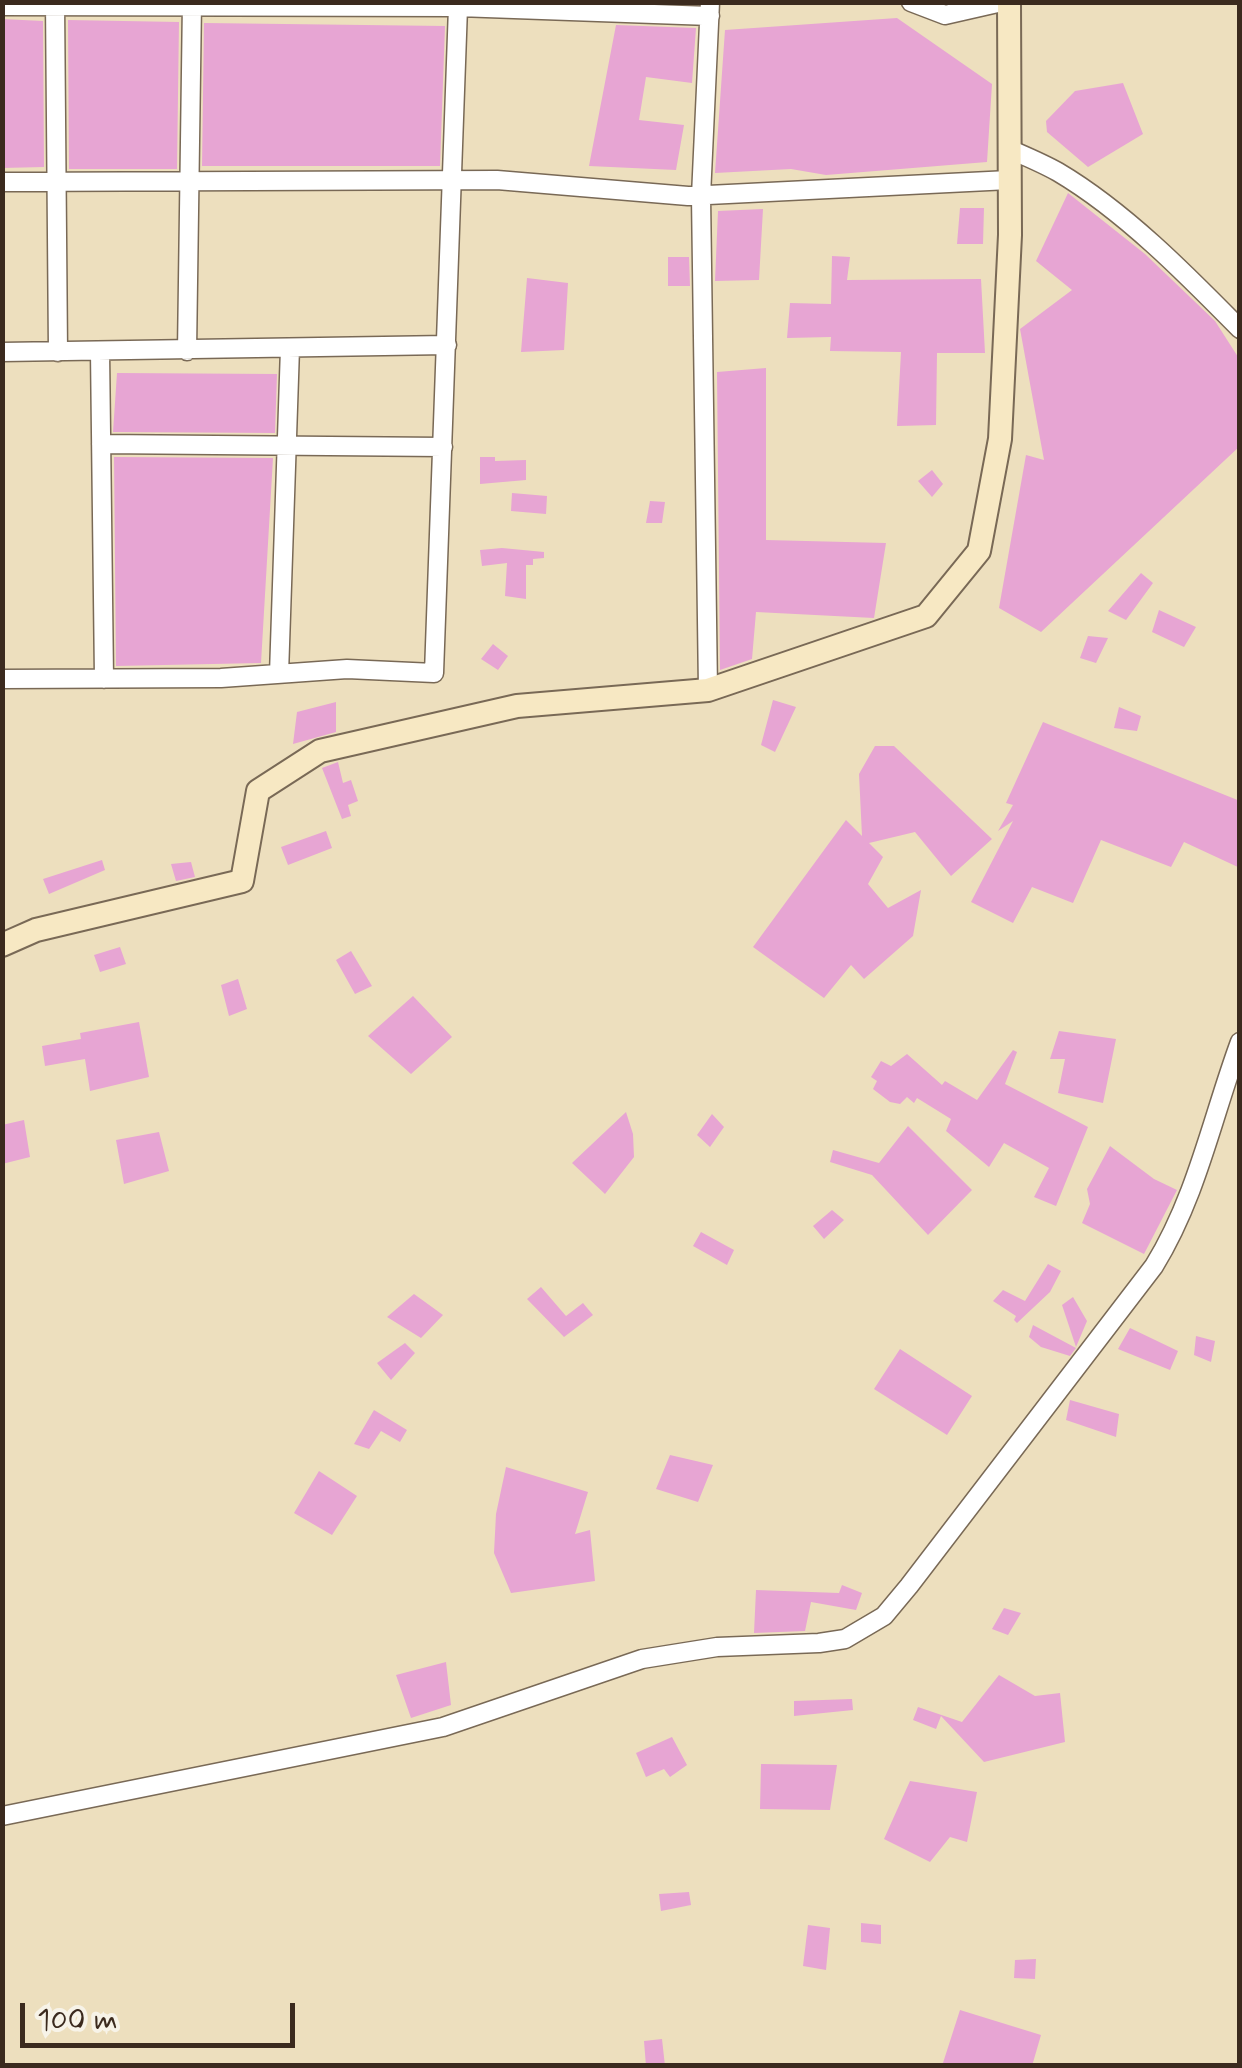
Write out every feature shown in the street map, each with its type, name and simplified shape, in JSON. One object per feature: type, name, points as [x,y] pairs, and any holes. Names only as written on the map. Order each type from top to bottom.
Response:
[{"type":"street","points":[[2,945],[36,930],[242,881],[258,791],[320,751],[517,706],[708,690],[926,616],[979,551],[1000,439],[1010,180],[1006,2],[945,15],[911,2]]},
{"type":"street","points":[[55,4],[58,352]]},
{"type":"street","points":[[188,351],[192,4]]},
{"type":"street","points":[[2,679],[221,678],[347,669],[434,673],[458,5]]},
{"type":"street","points":[[2,6],[710,9],[701,196],[708,690]]},
{"type":"street","points":[[1009,148],[1059,173],[1106,208],[1164,255],[1240,329]]},
{"type":"street","points":[[2,182],[497,180],[701,196],[1010,180]]},
{"type":"street","points":[[2,352],[447,345]]},
{"type":"street","points":[[279,674],[290,348]]},
{"type":"street","points":[[100,352],[104,678]]},
{"type":"street","points":[[101,444],[443,448]]},
{"type":"street","points":[[2,1816],[402,1738],[483,1716],[642,1658],[717,1647],[832,1642],[872,1626],[895,1604],[1154,1266],[1196,1182],[1240,1042]]},
{"type":"building","points":[[897,18],[992,84],[987,162],[826,175],[791,169],[715,173],[725,30]]},
{"type":"building","points":[[2,19],[43,21],[44,167],[2,168]]},
{"type":"building","points":[[68,20],[179,22],[177,169],[69,169]]},
{"type":"building","points":[[204,23],[445,26],[440,166],[202,166]]},
{"type":"building","points":[[616,25],[696,28],[692,83],[646,77],[639,120],[684,125],[676,170],[589,166]]},
{"type":"building","points":[[1123,83],[1143,134],[1088,167],[1047,132],[1046,121],[1075,91]]},
{"type":"building","points":[[1068,193],[1145,254],[1215,321],[1240,360],[1240,446],[1041,632],[999,608],[1026,455],[1044,460],[1020,329],[1072,290],[1036,261]]},
{"type":"building","points":[[960,208],[984,208],[983,244],[957,244]]},
{"type":"building","points":[[763,209],[759,280],[715,281],[718,211]]},
{"type":"building","points":[[832,256],[850,257],[847,280],[981,279],[985,353],[937,353],[936,425],[897,426],[901,352],[830,351],[831,337],[787,338],[790,303],[831,304]]},
{"type":"building","points":[[668,257],[689,257],[690,286],[668,286]]},
{"type":"building","points":[[527,278],[568,283],[564,350],[521,352]]},
{"type":"building","points":[[766,368],[766,540],[886,543],[874,618],[756,612],[752,659],[720,670],[717,372]]},
{"type":"building","points":[[117,373],[277,374],[275,433],[113,432]]},
{"type":"building","points":[[114,457],[273,458],[261,663],[116,666]]},
{"type":"building","points":[[480,457],[495,457],[495,461],[526,460],[526,480],[480,484]]},
{"type":"building","points":[[932,470],[943,484],[932,497],[918,481]]},
{"type":"building","points":[[512,493],[547,496],[546,514],[511,511]]},
{"type":"building","points":[[650,501],[665,502],[662,523],[646,523]]},
{"type":"building","points":[[480,550],[544,552],[544,558],[533,559],[533,565],[526,565],[526,599],[505,596],[507,563],[482,566]]},
{"type":"building","points":[[1141,573],[1153,583],[1126,620],[1108,611]]},
{"type":"building","points":[[1159,610],[1196,627],[1184,647],[1152,632]]},
{"type":"building","points":[[1088,636],[1108,638],[1096,663],[1080,658]]},
{"type":"building","points":[[493,644],[508,656],[498,670],[481,659]]},
{"type":"building","points":[[773,700],[796,707],[775,752],[761,745]]},
{"type":"building","points":[[336,702],[336,732],[293,744],[297,712]]},
{"type":"building","points":[[1119,707],[1141,716],[1137,731],[1114,728]]},
{"type":"building","points":[[1043,722],[1240,801],[1240,868],[1184,842],[1171,867],[1101,840],[1073,903],[1032,887],[1013,923],[971,902],[1013,821],[998,831],[1013,805],[1006,803]]},
{"type":"building","points":[[875,746],[894,746],[992,839],[951,876],[915,832],[869,843],[883,857],[868,884],[888,908],[921,890],[913,936],[864,979],[851,965],[824,998],[753,947],[846,820],[862,836],[859,774]]},
{"type":"building","points":[[338,762],[343,783],[351,780],[358,801],[348,805],[351,816],[342,819],[322,768]]},
{"type":"building","points":[[326,831],[332,848],[288,865],[281,847]]},
{"type":"building","points":[[102,860],[105,870],[49,894],[43,879]]},
{"type":"building","points":[[191,862],[195,877],[176,881],[171,864]]},
{"type":"building","points":[[120,947],[126,964],[100,972],[94,955]]},
{"type":"building","points":[[351,951],[372,986],[355,994],[336,960]]},
{"type":"building","points":[[238,979],[247,1009],[229,1016],[221,985]]},
{"type":"building","points":[[413,996],[452,1037],[411,1074],[368,1036]]},
{"type":"building","points":[[139,1022],[149,1077],[90,1091],[85,1059],[45,1066],[42,1046],[81,1039],[80,1033]]},
{"type":"building","points":[[1059,1031],[1116,1039],[1103,1103],[1058,1093],[1065,1059],[1050,1059]]},
{"type":"building","points":[[1013,1050],[1017,1052],[1005,1084],[1088,1127],[1056,1206],[1034,1197],[1049,1168],[1004,1143],[989,1167],[946,1131],[951,1119],[917,1098],[914,1103],[907,1097],[900,1104],[890,1102],[873,1089],[877,1081],[871,1077],[881,1061],[891,1066],[907,1054],[942,1085],[945,1081],[977,1100]]},
{"type":"building","points":[[626,1112],[633,1134],[634,1157],[605,1194],[572,1163]]},
{"type":"building","points":[[712,1114],[724,1127],[710,1147],[697,1135]]},
{"type":"building","points":[[24,1120],[30,1157],[2,1164],[2,1125]]},
{"type":"building","points":[[908,1126],[972,1190],[928,1235],[872,1175],[830,1162],[833,1150],[879,1163]]},
{"type":"building","points":[[159,1132],[169,1171],[124,1184],[116,1140]]},
{"type":"building","points":[[1110,1146],[1154,1179],[1177,1190],[1144,1254],[1082,1223],[1090,1204],[1087,1189]]},
{"type":"building","points":[[832,1210],[844,1220],[824,1239],[813,1226]]},
{"type":"building","points":[[701,1232],[734,1250],[727,1265],[693,1246]]},
{"type":"building","points":[[1048,1264],[1061,1271],[1050,1292],[1017,1323],[1016,1316],[993,1301],[1003,1290],[1025,1301]]},
{"type":"building","points":[[541,1287],[566,1316],[583,1303],[593,1315],[564,1337],[527,1299]]},
{"type":"building","points":[[414,1294],[443,1315],[421,1338],[387,1317]]},
{"type":"building","points":[[1073,1297],[1087,1321],[1076,1347],[1062,1305]]},
{"type":"building","points":[[1033,1325],[1076,1348],[1070,1356],[1041,1347],[1029,1337]]},
{"type":"building","points":[[1130,1328],[1178,1351],[1170,1370],[1118,1349]]},
{"type":"building","points":[[1196,1336],[1215,1341],[1211,1362],[1194,1355]]},
{"type":"building","points":[[405,1343],[415,1353],[391,1380],[377,1363]]},
{"type":"building","points":[[900,1349],[972,1396],[947,1435],[874,1389]]},
{"type":"building","points":[[1070,1400],[1119,1414],[1116,1437],[1066,1420]]},
{"type":"building","points":[[374,1410],[407,1430],[400,1442],[381,1431],[369,1449],[354,1444]]},
{"type":"building","points":[[670,1455],[713,1465],[698,1502],[656,1489]]},
{"type":"building","points":[[506,1467],[588,1492],[575,1534],[590,1530],[595,1581],[511,1593],[494,1553],[496,1514]]},
{"type":"building","points":[[319,1471],[357,1496],[332,1535],[294,1513]]},
{"type":"building","points":[[842,1585],[862,1593],[856,1610],[811,1602],[805,1631],[754,1633],[756,1590],[839,1593]]},
{"type":"building","points":[[1004,1608],[1021,1613],[1008,1635],[992,1629]]},
{"type":"building","points":[[446,1662],[451,1705],[411,1718],[396,1675]]},
{"type":"building","points":[[999,1675],[1035,1696],[1060,1693],[1065,1742],[984,1762],[941,1716],[936,1729],[913,1720],[918,1707],[962,1722]]},
{"type":"building","points":[[852,1699],[853,1710],[794,1716],[794,1701]]},
{"type":"building","points":[[672,1737],[687,1765],[670,1777],[664,1769],[646,1777],[636,1753]]},
{"type":"building","points":[[761,1764],[837,1765],[830,1810],[760,1809]]},
{"type":"building","points":[[910,1781],[977,1792],[967,1842],[950,1837],[930,1862],[884,1839]]},
{"type":"building","points":[[689,1892],[691,1905],[661,1911],[659,1894]]},
{"type":"building","points":[[861,1923],[881,1925],[881,1944],[861,1942]]},
{"type":"building","points":[[808,1925],[830,1928],[826,1970],[803,1966]]},
{"type":"building","points":[[1036,1959],[1035,1979],[1014,1978],[1015,1960]]},
{"type":"building","points":[[960,2010],[1041,2035],[1032,2066],[942,2066]]},
{"type":"building","points":[[662,2039],[665,2066],[646,2066],[644,2041]]}]
